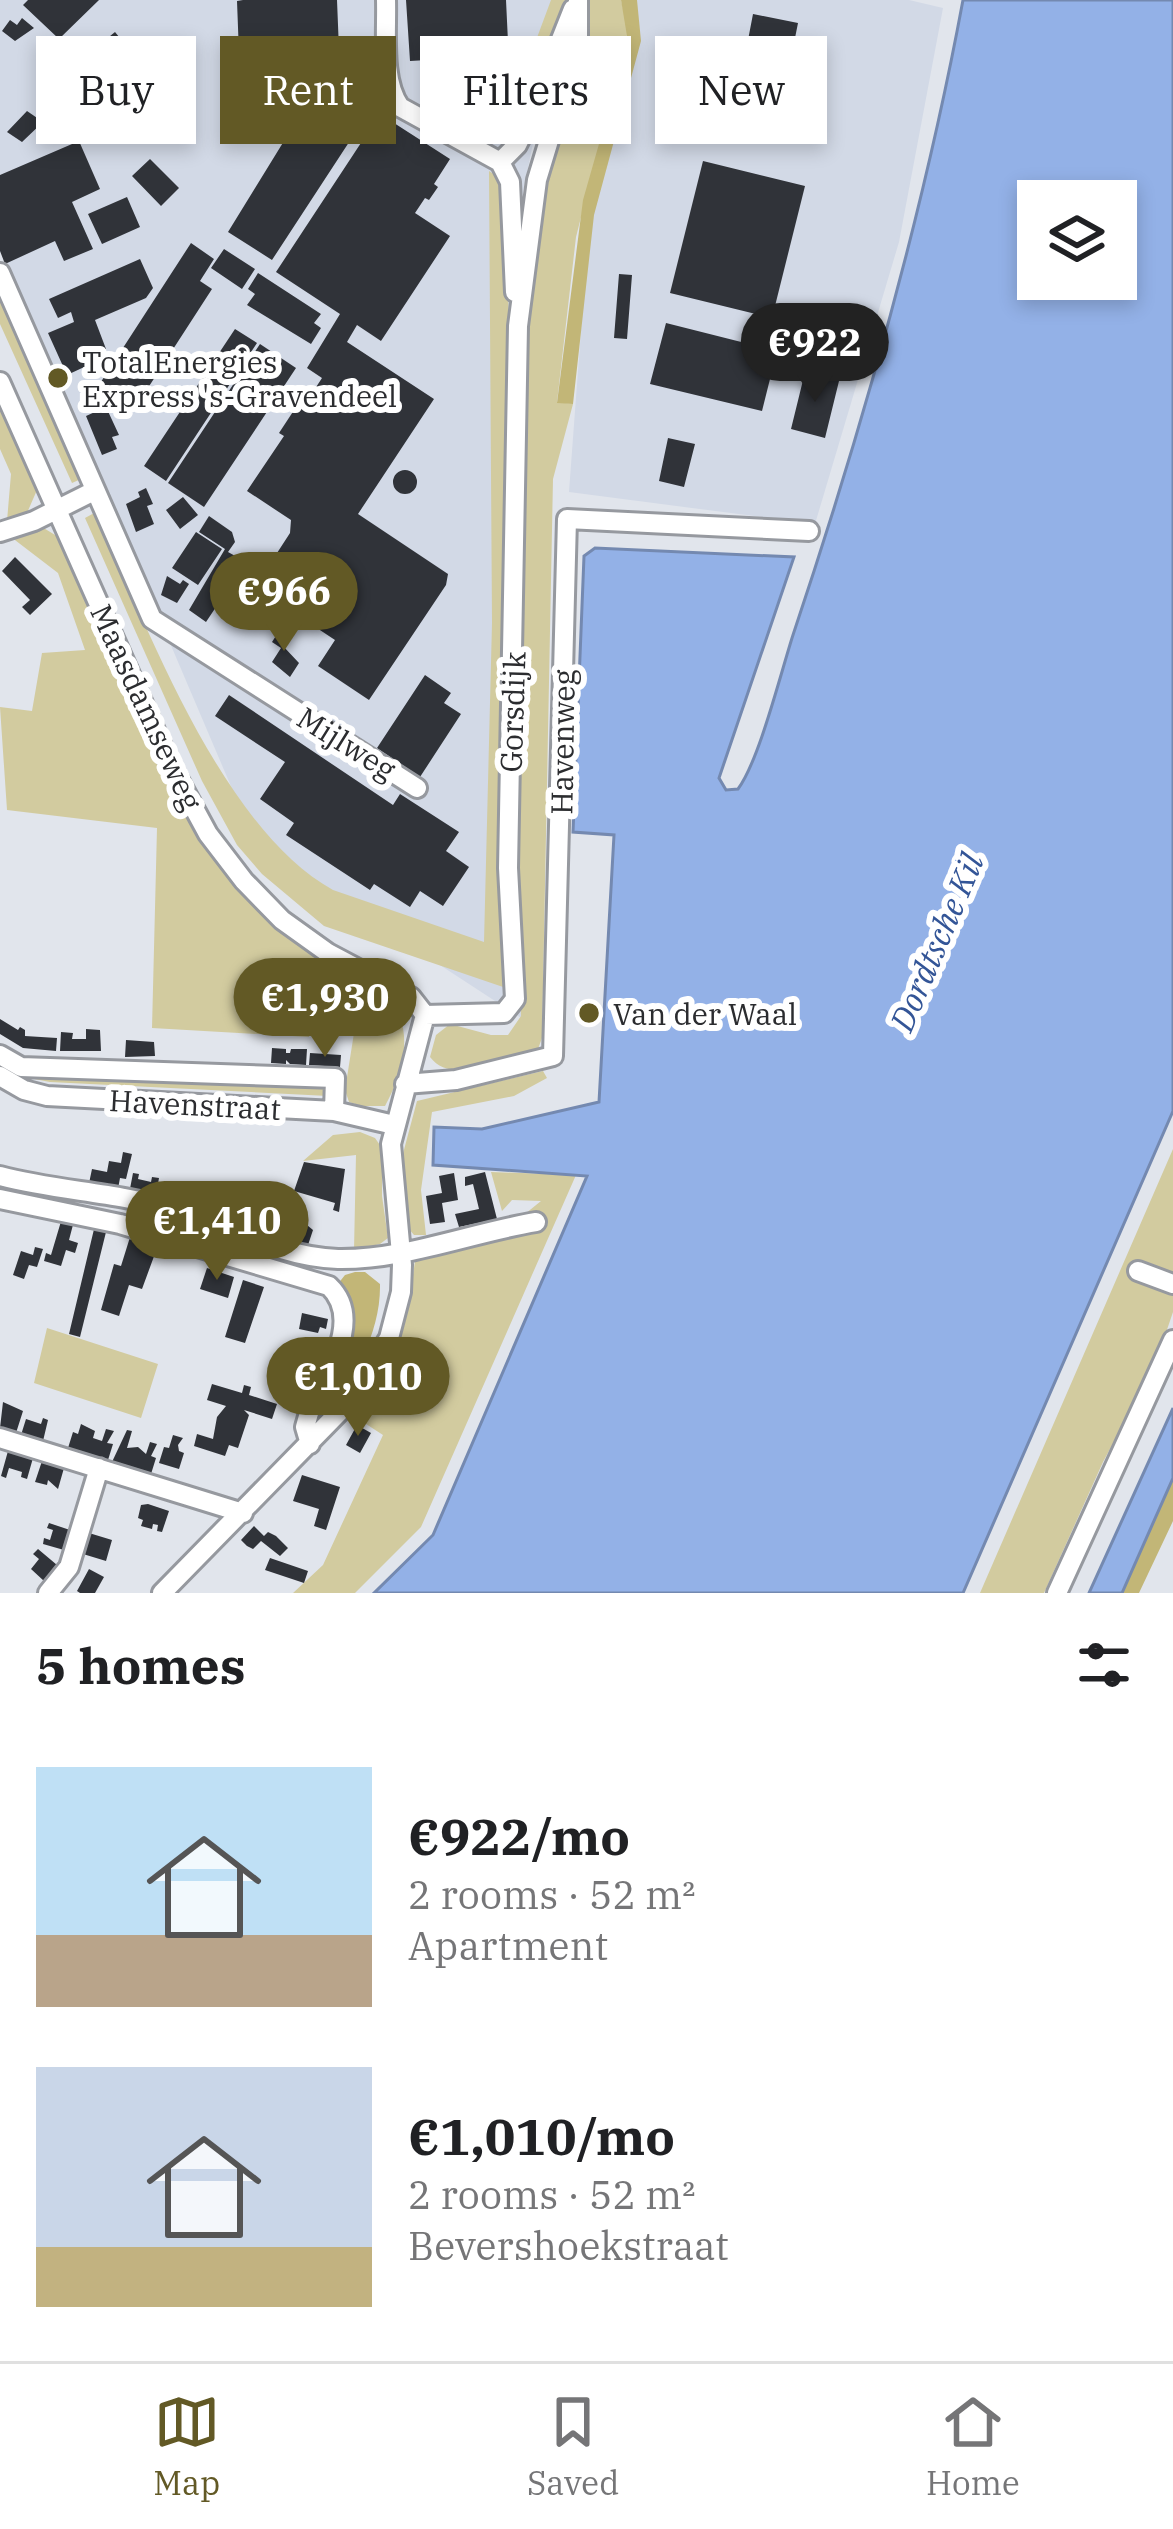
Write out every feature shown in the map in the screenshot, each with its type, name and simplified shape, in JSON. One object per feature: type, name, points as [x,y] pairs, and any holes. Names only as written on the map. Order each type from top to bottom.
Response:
[{"type":"street","points":[[386,0],[389,83],[394,100],[500,163]]},
{"type":"street","name":"Gorsdijk","points":[[425,1015],[496,1015],[508,1011],[515,999],[508,868],[518,326],[510,182],[500,163],[526,127],[577,0]]},
{"type":"street","name":"Gorsdijk","points":[[518,326],[537,180],[578,45],[577,0]]},
{"type":"street","name":"Mijlweg","points":[[0,273],[152,619],[417,788]]},
{"type":"street","name":"Maasdamseweg","points":[[0,382],[174,773],[218,849],[282,920],[328,953],[411,997],[425,1015]]},
{"type":"street","points":[[9,530],[94,490]]},
{"type":"street","name":"Havenweg","points":[[405,1084],[456,1080],[553,1056],[567,519],[809,532]]},
{"type":"street","points":[[162,1593],[350,1401],[380,1356],[401,1292],[390,1166],[394,1125],[425,1015]]},
{"type":"street","points":[[0,1053],[21,1067],[335,1078],[334,1111]]},
{"type":"street","name":"Havenstraat","points":[[0,1076],[47,1096],[334,1111],[394,1125]]},
{"type":"street","points":[[0,1176],[170,1208],[281,1250],[336,1259],[401,1254],[536,1222]]},
{"type":"street","points":[[0,1199],[120,1224],[329,1286],[344,1303],[345,1329],[309,1413],[305,1427],[310,1444]]},
{"type":"street","points":[[1138,1271],[1173,1284]]},
{"type":"street","points":[[1057,1593],[1173,1340]]},
{"type":"street","points":[[0,1438],[243,1513]]},
{"type":"street","points":[[48,1593],[69,1567],[99,1468]]},
{"type":"shaded area","points":[[0,0],[562,0],[555,36],[420,36],[420,144],[533,144],[517,222],[538,1029],[256,845],[0,244]]},
{"type":"shaded area","points":[[551,0],[571,0],[557,36],[538,36]]},
{"type":"shaded area","points":[[583,0],[621,0],[627,36],[575,36]]},
{"type":"shaded area","points":[[621,0],[637,0],[641,41],[631,78],[631,36],[627,36]]},
{"type":"shaded area","points":[[635,0],[909,0],[943,8],[899,242],[815,524],[569,492],[594,155],[597,144],[631,144],[631,36],[625,36]]},
{"type":"shaded area","points":[[552,144],[599,144],[576,237],[557,402],[573,404],[553,479],[542,1038],[538,1049],[529,1053],[476,1068],[450,1069],[430,1057],[436,1035],[450,1024],[508,1035],[521,1016],[514,816],[529,251]]},
{"type":"shaded area","points":[[599,144],[613,144],[594,215],[573,404],[557,403],[583,200]]},
{"type":"shaded area","points":[[489,171],[498,177],[503,197],[509,315],[506,988],[324,926],[262,874],[237,845],[202,781],[85,518],[96,512],[164,665],[222,773],[256,821],[293,861],[333,890],[484,942],[492,623]]},
{"type":"shaded area","points":[[0,295],[81,479],[72,483],[0,324]]},
{"type":"shaded area","points":[[0,405],[37,490],[27,513],[7,521],[11,474],[0,449]]},
{"type":"shaded area","points":[[42,527],[60,538],[179,805],[204,844],[233,882],[283,931],[372,985],[398,1011],[404,1052],[385,1106],[349,1102],[345,1090],[357,1014],[310,995],[309,1037],[152,1028],[157,828],[7,810],[0,707],[32,711],[42,653],[85,650],[58,573],[11,537]]},
{"type":"shaded area","points":[[0,1065],[325,1084],[328,1096],[50,1082],[24,1077]]},
{"type":"shaded area","points":[[543,1071],[547,1078],[514,1096],[432,1112],[421,1190],[426,1235],[414,1235],[408,1228],[401,1161],[417,1101]]},
{"type":"shaded area","points":[[360,1132],[375,1138],[382,1148],[388,1238],[354,1250],[356,1155],[303,1161],[333,1135]]},
{"type":"shaded area","points":[[1173,1149],[1173,1312],[1155,1365],[1103,1462],[1044,1593],[980,1593]]},
{"type":"shaded area","points":[[491,1172],[576,1175],[421,1527],[355,1593],[293,1593],[323,1565],[383,1435],[349,1413],[394,1342],[415,1261],[421,1254],[498,1236],[541,1201],[512,1200],[502,1211]]},
{"type":"shaded area","points":[[355,1272],[365,1272],[380,1284],[376,1321],[346,1388],[325,1419],[314,1418],[346,1334],[337,1285]]},
{"type":"shaded area","points":[[47,1328],[158,1364],[141,1418],[34,1383]]},
{"type":"shaded area","points":[[1173,1475],[1173,1521],[1139,1593],[1122,1593]]},
{"type":"water","name":"Dordtsche Kil","points":[[963,0],[1173,0],[1173,1111],[963,1593],[374,1593],[433,1535],[587,1176],[433,1165],[434,1127],[482,1129],[599,1102],[614,835],[573,832],[584,556],[595,548],[794,557],[719,778],[726,790],[738,789],[769,715],[867,399],[910,241]]},
{"type":"water","points":[[1173,1408],[1173,1478],[1122,1593],[1089,1593]]},
{"type":"building","points":[[28,0],[99,0],[62,36],[56,36],[23,5]]},
{"type":"building","points":[[337,0],[338,36],[238,36],[237,1]]},
{"type":"building","points":[[406,0],[506,0],[508,36],[420,36],[420,60],[410,61]]},
{"type":"building","points":[[753,14],[798,23],[795,36],[749,36]]},
{"type":"building","points":[[22,18],[34,28],[15,41],[2,31],[10,20],[17,25]]},
{"type":"building","points":[[27,111],[36,117],[36,129],[22,142],[7,132]]},
{"type":"building","points":[[396,124],[420,144],[450,159],[434,184],[438,187],[415,213],[450,236],[381,341],[357,325],[347,342],[434,399],[358,514],[448,574],[446,585],[369,700],[318,666],[335,640],[255,587],[290,533],[291,520],[247,491],[284,436],[279,433],[300,401],[305,404],[322,378],[307,368],[340,314],[276,272],[360,144],[396,144]]},
{"type":"building","points":[[80,144],[100,189],[72,202],[93,249],[64,261],[55,241],[5,264],[0,251],[0,175]]},
{"type":"building","points":[[282,144],[348,144],[272,260],[228,232]]},
{"type":"building","points":[[150,159],[179,188],[161,206],[132,176]]},
{"type":"building","points":[[703,161],[805,186],[772,318],[670,293]]},
{"type":"building","points":[[127,197],[140,227],[102,244],[88,214]]},
{"type":"building","points":[[191,243],[214,259],[200,281],[212,289],[133,411],[97,388]]},
{"type":"building","points":[[224,249],[255,269],[242,289],[211,268]]},
{"type":"building","points":[[140,259],[153,288],[146,298],[95,320],[106,349],[92,355],[95,362],[67,375],[48,333],[74,322],[71,312],[58,318],[49,299]]},
{"type":"building","points":[[258,273],[321,314],[314,323],[321,328],[311,344],[247,305],[255,294],[248,289]]},
{"type":"building","points":[[619,274],[632,275],[627,339],[614,338]]},
{"type":"building","points":[[809,322],[855,334],[844,379],[797,368]]},
{"type":"building","points":[[666,323],[777,351],[762,411],[650,384]]},
{"type":"building","points":[[235,329],[257,343],[166,481],[144,466]]},
{"type":"building","points":[[260,344],[296,368],[204,507],[168,483]]},
{"type":"building","points":[[805,372],[839,381],[825,438],[791,429]]},
{"type":"building","points":[[106,407],[119,435],[112,437],[117,449],[102,455],[86,416]]},
{"type":"building","points":[[668,438],[695,444],[684,487],[659,481]]},
{"type":"building","points":[[400,470],[410,470],[417,482],[410,494],[400,494],[393,487],[393,477]]},
{"type":"building","points":[[146,488],[154,524],[136,532],[126,504]]},
{"type":"building","points":[[183,497],[198,515],[180,529],[166,510]]},
{"type":"building","points":[[209,516],[232,532],[235,542],[228,552],[237,557],[240,571],[206,622],[189,610],[225,549],[199,532]]},
{"type":"building","points":[[196,532],[222,549],[198,585],[172,568]]},
{"type":"building","points":[[15,557],[52,594],[30,615],[22,607],[30,600],[2,571]]},
{"type":"building","points":[[167,576],[189,584],[177,603],[161,595]]},
{"type":"building","points":[[281,628],[291,635],[283,646],[299,663],[290,677],[272,662],[281,648],[272,642]]},
{"type":"building","points":[[425,675],[451,693],[444,703],[461,714],[420,777],[377,748]]},
{"type":"building","points":[[229,695],[393,805],[400,794],[459,832],[446,851],[469,867],[443,906],[420,891],[410,907],[374,884],[370,890],[286,835],[294,823],[260,799],[285,762],[215,716]]},
{"type":"building","points":[[0,1019],[25,1030],[25,1036],[57,1038],[56,1051],[23,1048],[0,1034]]},
{"type":"building","points":[[86,1029],[100,1030],[101,1051],[60,1051],[61,1032],[73,1033],[72,1039],[86,1039]]},
{"type":"building","points":[[126,1040],[154,1042],[155,1056],[125,1057]]},
{"type":"building","points":[[272,1048],[286,1049],[286,1053],[307,1049],[306,1065],[286,1060],[286,1064],[271,1063]]},
{"type":"building","points":[[310,1053],[341,1055],[340,1067],[309,1065]]},
{"type":"building","points":[[123,1152],[132,1154],[117,1194],[88,1188],[92,1169],[107,1172],[109,1161],[121,1163]]},
{"type":"building","points":[[304,1162],[345,1169],[339,1212],[333,1210],[335,1203],[294,1191]]},
{"type":"building","points":[[485,1172],[497,1219],[459,1227],[455,1214],[479,1209],[473,1184],[465,1186],[465,1177]]},
{"type":"building","points":[[133,1173],[151,1182],[152,1177],[159,1178],[155,1200],[129,1194]]},
{"type":"building","points":[[454,1173],[458,1200],[442,1203],[445,1222],[430,1224],[426,1196],[442,1193],[439,1176]]},
{"type":"building","points":[[258,1182],[284,1191],[280,1211],[296,1216],[313,1230],[307,1248],[218,1222],[227,1196],[250,1204]]},
{"type":"building","points":[[185,1185],[193,1187],[191,1194],[204,1199],[207,1191],[213,1194],[209,1208],[204,1206],[201,1214],[185,1209],[187,1201],[182,1199],[180,1207],[164,1202],[169,1187],[183,1192]]},
{"type":"building","points":[[62,1218],[74,1221],[69,1240],[78,1243],[75,1253],[66,1250],[61,1266],[44,1261],[46,1253],[51,1255]]},
{"type":"building","points":[[95,1225],[107,1228],[80,1337],[69,1334]]},
{"type":"building","points":[[131,1234],[160,1240],[142,1289],[129,1285],[119,1316],[101,1310],[114,1264],[121,1266]]},
{"type":"building","points":[[35,1247],[43,1249],[37,1267],[29,1265],[24,1279],[13,1275],[21,1251],[33,1255]]},
{"type":"building","points":[[207,1268],[234,1277],[228,1298],[200,1289]]},
{"type":"building","points":[[243,1280],[264,1287],[245,1343],[225,1337]]},
{"type":"building","points":[[302,1313],[328,1319],[326,1329],[320,1327],[318,1333],[299,1329]]},
{"type":"building","points":[[278,1357],[293,1362],[290,1394],[269,1388],[267,1379]]},
{"type":"building","points":[[212,1384],[242,1393],[244,1385],[251,1387],[249,1395],[277,1404],[272,1419],[244,1410],[249,1415],[238,1448],[229,1445],[225,1456],[194,1446],[197,1434],[213,1439],[217,1417],[226,1406],[207,1400]]},
{"type":"building","points":[[3,1402],[23,1411],[16,1433],[0,1428]]},
{"type":"building","points":[[43,1418],[48,1420],[43,1441],[21,1435],[26,1419],[41,1424]]},
{"type":"building","points":[[81,1424],[102,1441],[106,1429],[114,1431],[107,1443],[113,1444],[108,1460],[68,1448]]},
{"type":"building","points":[[357,1425],[371,1433],[360,1453],[346,1445]]},
{"type":"building","points":[[127,1430],[132,1431],[127,1448],[138,1447],[146,1454],[150,1442],[157,1444],[151,1474],[112,1462]]},
{"type":"building","points":[[173,1435],[183,1438],[178,1445],[184,1453],[179,1469],[159,1463]]},
{"type":"building","points":[[8,1451],[33,1458],[27,1479],[9,1468],[6,1478],[1,1476]]},
{"type":"building","points":[[42,1461],[64,1468],[58,1489],[48,1480],[47,1485],[35,1482]]},
{"type":"building","points":[[302,1475],[340,1487],[326,1530],[314,1526],[319,1509],[293,1501]]},
{"type":"building","points":[[141,1505],[169,1511],[162,1532],[157,1531],[158,1525],[153,1524],[152,1529],[141,1526]]},
{"type":"building","points":[[49,1523],[70,1530],[64,1550],[43,1544],[53,1530],[47,1528]]},
{"type":"building","points":[[254,1526],[288,1548],[280,1556],[261,1541],[253,1549],[247,1546],[241,1540]]},
{"type":"building","points":[[89,1533],[112,1540],[106,1561],[83,1554]]},
{"type":"building","points":[[38,1549],[57,1565],[44,1581],[31,1569],[39,1559],[33,1554]]},
{"type":"building","points":[[270,1558],[308,1571],[304,1583],[265,1570]]},
{"type":"building","points":[[89,1569],[104,1577],[95,1593],[80,1593],[77,1591]]},
{"type":"place","name":"TotalEnergies Express 's-Gravendeel","points":[[58,378]]},
{"type":"place","name":"Van der Waal","points":[[589,1013]]}]
